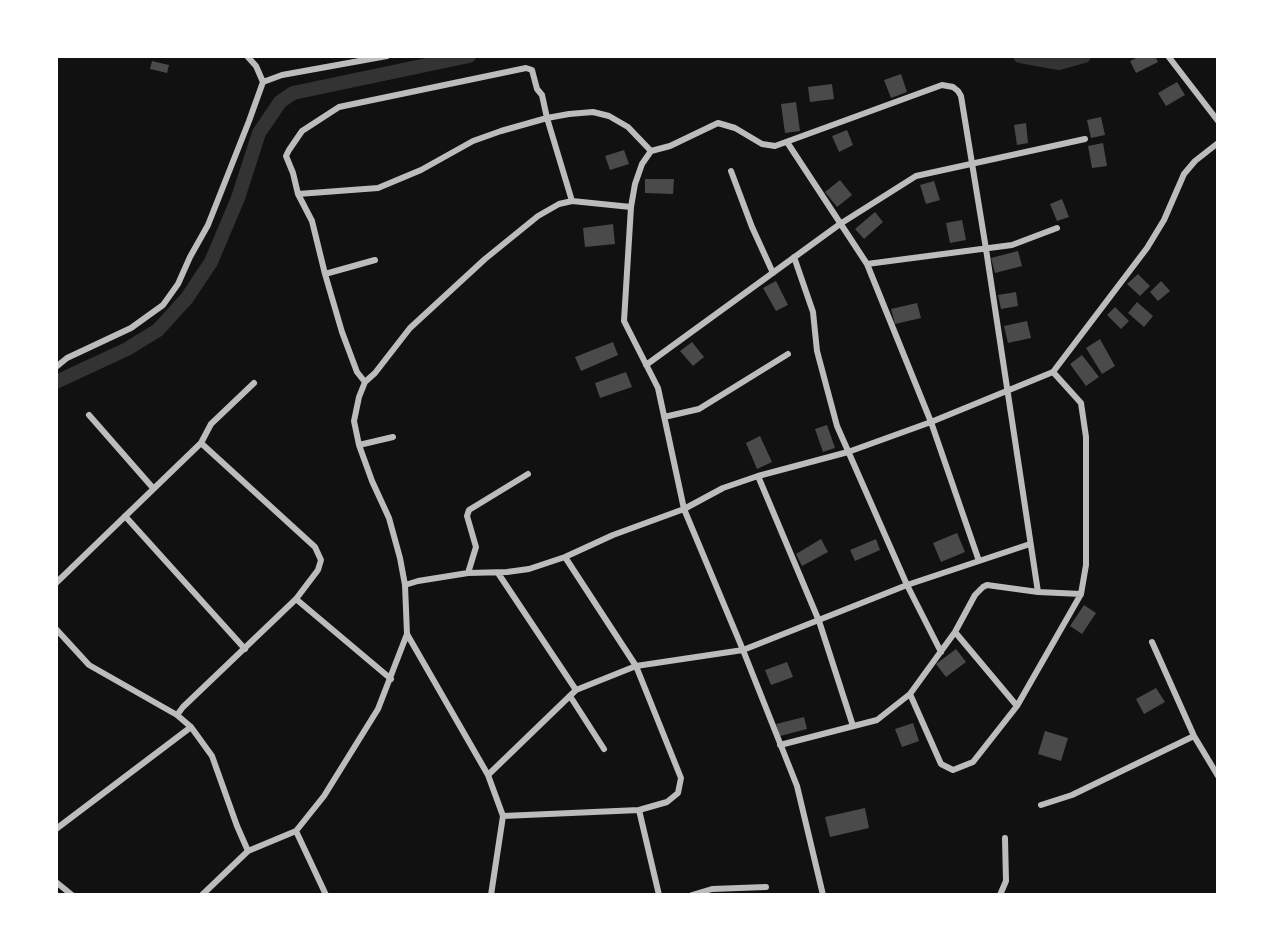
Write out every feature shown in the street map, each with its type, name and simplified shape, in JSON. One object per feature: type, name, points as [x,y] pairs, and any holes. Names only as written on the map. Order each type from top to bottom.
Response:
[{"type":"street","points":[[56,367],[67,358],[131,328],[163,305],[178,284],[208,225],[263,82],[256,66],[247,56]]},
{"type":"street","points":[[263,82],[282,75],[387,56]]},
{"type":"street","points":[[1168,56],[1218,121]]},
{"type":"street","points":[[365,382],[351,358],[312,221],[298,194],[286,156],[302,131],[339,107],[526,68],[532,70],[537,89],[542,95],[572,201]]},
{"type":"street","points":[[823,895],[797,786],[684,509],[658,388],[624,321],[631,207],[642,164],[651,151],[670,146],[718,123],[735,128],[762,144],[775,146],[942,85],[953,87],[961,96],[1038,592]]},
{"type":"street","points":[[298,194],[378,188],[421,170],[473,141],[547,118],[593,112],[609,116],[628,127],[651,151]]},
{"type":"street","points":[[646,365],[840,224],[916,176],[1085,139]]},
{"type":"street","points":[[787,142],[867,264],[931,422],[979,561]]},
{"type":"street","points":[[405,585],[468,573],[529,569],[684,509],[723,488],[848,452],[1053,372],[1147,248],[1164,220],[1184,174],[1218,143]]},
{"type":"street","points":[[731,171],[773,273]]},
{"type":"street","points":[[202,895],[248,851],[296,831],[324,796],[378,709],[407,634],[405,585],[389,518],[359,445],[354,421],[365,382],[410,328],[485,259],[538,216],[559,204],[572,201],[631,207]]},
{"type":"street","points":[[867,264],[1012,245],[1057,228]]},
{"type":"street","points":[[794,257],[813,312],[817,351],[837,426],[907,585],[941,652]]},
{"type":"street","points":[[325,274],[375,260]]},
{"type":"street","points":[[664,417],[699,409],[788,354]]},
{"type":"street","points":[[910,694],[941,764],[953,770],[973,762],[1017,706],[1081,594],[1086,565],[1086,437],[1081,403],[1053,372]]},
{"type":"street","points":[[56,583],[201,443],[211,424],[254,383]]},
{"type":"street","points":[[89,415],[153,488]]},
{"type":"street","points":[[359,445],[393,437]]},
{"type":"street","points":[[177,715],[296,599],[318,570],[321,560],[315,547],[201,443]]},
{"type":"street","points":[[468,573],[476,547],[467,516],[469,510],[528,474]]},
{"type":"street","points":[[758,476],[819,621],[853,726]]},
{"type":"street","points":[[125,516],[245,649]]},
{"type":"street","points":[[488,775],[573,693],[636,666],[743,650],[907,585],[1030,544]]},
{"type":"street","points":[[503,816],[639,810],[667,802],[678,793],[681,778],[636,666],[565,557]]},
{"type":"street","points":[[498,573],[604,749]]},
{"type":"street","points":[[780,745],[877,720],[910,694],[983,587],[1081,594]]},
{"type":"street","points":[[296,599],[391,679]]},
{"type":"street","points":[[56,629],[89,665],[177,715],[191,727],[212,756],[248,851]]},
{"type":"street","points":[[955,632],[1017,706]]},
{"type":"street","points":[[407,634],[488,775],[503,816],[491,895]]},
{"type":"street","points":[[1152,642],[1194,736],[1218,776]]},
{"type":"street","points":[[56,829],[191,727]]},
{"type":"street","points":[[1041,805],[1072,795],[1194,736]]},
{"type":"street","points":[[639,810],[659,895]]},
{"type":"street","points":[[296,831],[326,895]]},
{"type":"street","points":[[1000,895],[1006,881],[1005,838]]},
{"type":"street","points":[[56,882],[72,895]]},
{"type":"street","points":[[692,895],[712,889],[766,887]]},
{"type":"building","points":[[1140,56],[1155,56],[1158,62],[1136,73],[1130,61]]},
{"type":"building","points":[[152,61],[169,65],[167,73],[150,69]]},
{"type":"building","points":[[901,74],[907,92],[891,98],[884,80]]},
{"type":"building","points":[[1177,82],[1185,95],[1166,106],[1158,93]]},
{"type":"building","points":[[832,84],[834,99],[810,102],[808,87]]},
{"type":"building","points":[[796,102],[800,131],[785,133],[781,104]]},
{"type":"building","points":[[1101,117],[1105,135],[1091,138],[1087,120]]},
{"type":"building","points":[[1026,123],[1028,143],[1017,145],[1014,125]]},
{"type":"building","points":[[847,130],[853,145],[839,152],[832,136]]},
{"type":"building","points":[[1103,143],[1107,166],[1092,168],[1088,146]]},
{"type":"building","points":[[624,150],[629,164],[610,170],[605,156]]},
{"type":"building","points":[[645,179],[674,179],[673,194],[645,193]]},
{"type":"building","points":[[840,180],[852,195],[837,207],[825,192]]},
{"type":"building","points":[[934,181],[940,200],[926,204],[920,185]]},
{"type":"building","points":[[1062,199],[1069,217],[1057,221],[1050,204]]},
{"type":"building","points":[[875,212],[883,222],[864,239],[855,229]]},
{"type":"building","points":[[962,220],[966,240],[950,243],[946,223]]},
{"type":"building","points":[[613,224],[615,244],[585,247],[583,228]]},
{"type":"building","points":[[1018,251],[1022,266],[995,273],[991,258]]},
{"type":"building","points":[[1138,274],[1150,286],[1140,296],[1127,284]]},
{"type":"building","points":[[776,281],[788,305],[776,311],[763,288]]},
{"type":"building","points":[[1161,281],[1170,291],[1158,301],[1150,292]]},
{"type":"building","points":[[1016,292],[1018,306],[1001,309],[998,295]]},
{"type":"building","points":[[1137,302],[1153,316],[1144,327],[1128,313]]},
{"type":"building","points":[[917,303],[921,318],[895,324],[891,309]]},
{"type":"building","points":[[1115,307],[1129,321],[1121,329],[1107,315]]},
{"type":"building","points":[[1027,321],[1031,338],[1008,343],[1004,326]]},
{"type":"building","points":[[1100,339],[1115,366],[1102,374],[1086,348]]},
{"type":"building","points":[[613,342],[618,355],[581,371],[575,357]]},
{"type":"building","points":[[692,342],[704,357],[693,366],[680,351]]},
{"type":"building","points":[[1082,355],[1099,377],[1086,386],[1070,364]]},
{"type":"building","points":[[626,372],[632,387],[600,398],[595,383]]},
{"type":"building","points":[[827,425],[835,448],[823,452],[815,429]]},
{"type":"building","points":[[760,436],[772,462],[757,469],[746,443]]},
{"type":"building","points":[[957,533],[965,552],[941,562],[933,543]]},
{"type":"building","points":[[821,539],[828,552],[802,566],[796,554]]},
{"type":"building","points":[[876,539],[880,550],[855,561],[850,550]]},
{"type":"building","points":[[1084,605],[1096,613],[1082,634],[1070,626]]},
{"type":"building","points":[[956,649],[966,662],[946,677],[936,664]]},
{"type":"building","points":[[787,662],[793,677],[771,685],[765,670]]},
{"type":"building","points":[[1156,688],[1165,702],[1144,714],[1136,699]]},
{"type":"building","points":[[804,717],[807,729],[780,736],[776,724]]},
{"type":"building","points":[[913,723],[919,741],[902,747],[895,729]]},
{"type":"building","points":[[1045,731],[1068,738],[1061,761],[1038,754]]},
{"type":"building","points":[[865,808],[869,828],[830,837],[825,817]]},
{"type":"waterway","points":[[56,382],[127,349],[158,330],[187,298],[211,262],[238,198],[259,133],[280,102],[293,93],[469,56]]},
{"type":"waterway","points":[[1020,56],[1059,63],[1084,56]]}]
